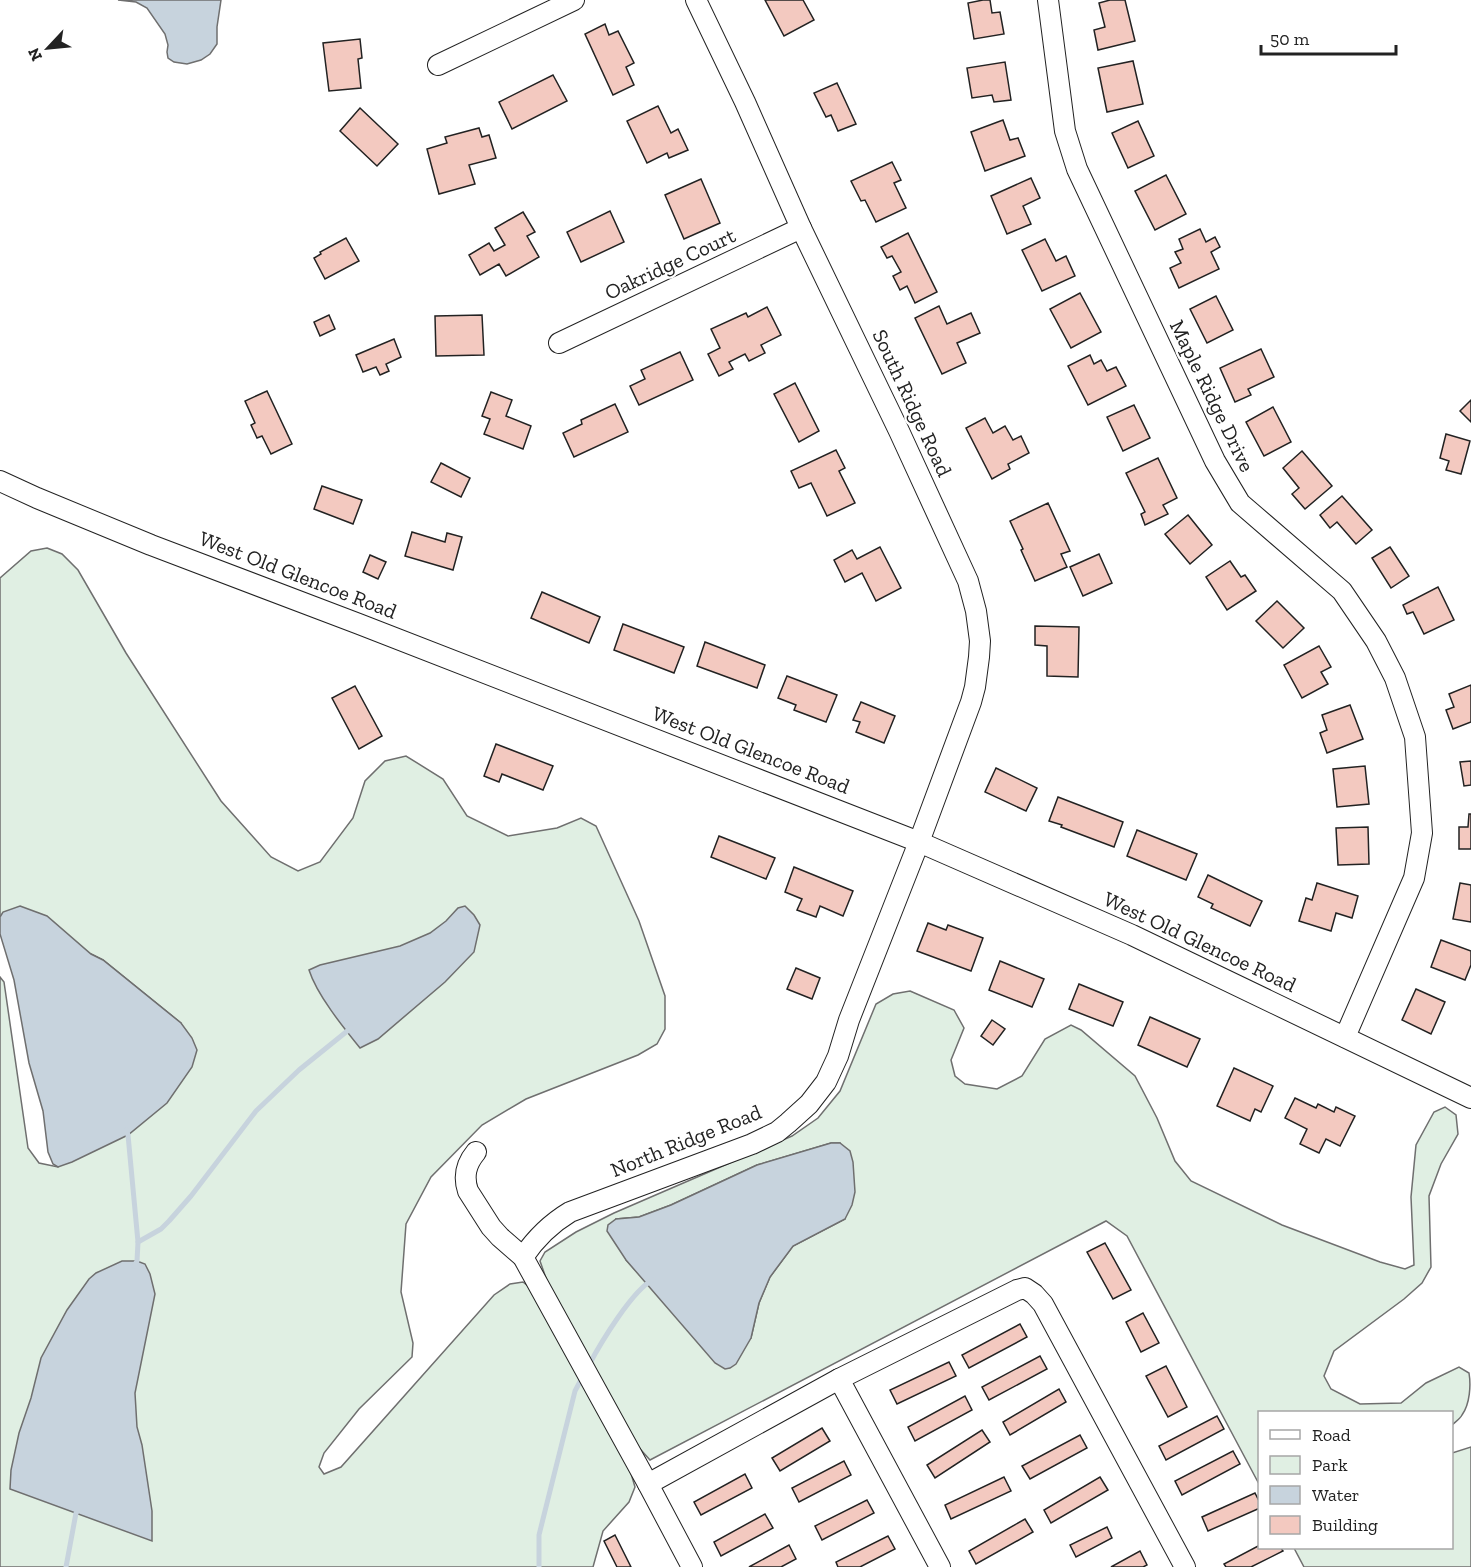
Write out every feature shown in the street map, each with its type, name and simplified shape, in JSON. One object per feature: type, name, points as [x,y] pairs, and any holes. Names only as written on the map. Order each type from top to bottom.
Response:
[{"type":"street","points":[[438,65],[574,0]]},
{"type":"street","name":"South Ridge Road","points":[[696,0],[963,570],[976,611],[980,641],[975,687],[919,842]]},
{"type":"street","name":"Maple Ridge Drive","points":[[1048,0],[1065,131],[1077,169],[1215,461],[1240,503],[1342,591],[1376,641],[1395,678],[1415,737],[1422,833],[1414,878],[1345,1037]]},
{"type":"street","name":"Oakridge Court","points":[[560,343],[801,228]]},
{"type":"street","name":"West Old Glencoe Road","points":[[0,481],[151,545],[919,842],[1132,935],[1471,1098]]},
{"type":"street","name":"North Ridge Road","points":[[523,1257],[541,1233],[570,1212],[752,1144],[777,1132],[809,1104],[825,1082],[838,1056],[849,1020],[919,842]]},
{"type":"street","points":[[476,1152],[465,1171],[465,1185],[468,1191],[491,1227],[523,1257],[692,1567]]},
{"type":"street","points":[[648,1484],[839,1379],[1025,1288],[1043,1304],[1185,1567]]},
{"type":"street","points":[[839,1379],[940,1567]]},
{"type":"green space","points":[[47,548],[62,554],[78,570],[126,653],[221,801],[271,857],[298,871],[320,862],[353,818],[365,781],[385,761],[406,756],[443,779],[467,816],[508,836],[557,828],[581,818],[596,826],[639,921],[665,996],[665,1029],[657,1044],[638,1055],[526,1099],[482,1125],[431,1177],[406,1224],[401,1292],[413,1343],[412,1357],[359,1409],[324,1453],[319,1467],[324,1474],[341,1467],[494,1295],[510,1284],[523,1282],[533,1290],[630,1470],[635,1487],[629,1502],[603,1531],[593,1567],[0,1567],[0,977],[4,982],[28,1148],[39,1163],[58,1167],[181,1023],[103,960],[0,917],[0,578],[31,551]]},
{"type":"green space","points":[[910,991],[954,1010],[964,1028],[951,1060],[955,1076],[965,1084],[997,1089],[1022,1076],[1045,1039],[1071,1025],[1081,1030],[1135,1076],[1157,1118],[1175,1161],[1191,1181],[1282,1225],[1380,1262],[1405,1269],[1414,1265],[1411,1197],[1416,1145],[1434,1112],[1445,1107],[1456,1115],[1458,1134],[1441,1164],[1429,1196],[1431,1267],[1422,1283],[1404,1299],[1334,1351],[1324,1376],[1331,1389],[1360,1404],[1401,1403],[1426,1383],[1459,1367],[1469,1373],[1470,1383],[1465,1411],[1453,1424],[1453,1411],[1258,1411],[1258,1482],[1127,1236],[1106,1221],[650,1460],[633,1441],[547,1281],[540,1261],[545,1252],[576,1232],[614,1213],[792,1136],[818,1118],[840,1091],[876,1004],[893,994]],"holes":[[[831,1143],[840,1143],[845,1219],[793,1246],[770,1277],[759,1303],[751,1338],[647,1283],[626,1260],[616,1219],[639,1217],[671,1205],[757,1165]]]},
{"type":"green space","points":[[1471,1447],[1471,1567],[1304,1567],[1295,1549],[1453,1549],[1453,1453]]},
{"type":"water","points":[[118,0],[221,0],[217,44],[210,54],[201,60],[187,64],[174,62],[168,58],[165,34],[147,8],[136,2]]},
{"type":"water","points":[[20,906],[47,916],[91,954],[103,960],[181,1023],[192,1038],[197,1050],[192,1067],[167,1103],[128,1135],[58,1167],[53,1164],[48,1152],[43,1111],[29,1063],[14,980],[0,934],[0,917],[3,912]]},
{"type":"water","points":[[465,906],[480,925],[474,952],[445,982],[378,1039],[360,1048],[324,1000],[309,970],[320,965],[400,946],[430,933],[458,908]]},
{"type":"water","points":[[831,1143],[840,1143],[850,1151],[855,1192],[852,1205],[845,1219],[793,1246],[770,1277],[759,1303],[751,1338],[736,1364],[725,1369],[715,1363],[626,1260],[607,1231],[608,1225],[616,1219],[639,1217],[671,1205],[757,1165]]},
{"type":"water","points":[[122,1261],[137,1261],[145,1264],[155,1294],[135,1393],[137,1427],[152,1511],[152,1541],[10,1489],[11,1470],[19,1433],[41,1358],[67,1310],[89,1279],[96,1273]]},
{"type":"building","points":[[765,0],[803,0],[814,20],[784,36]]},
{"type":"building","points":[[990,0],[992,13],[1000,12],[1004,34],[974,39],[968,3]]},
{"type":"building","points":[[1125,0],[1135,41],[1098,50],[1094,30],[1105,27],[1099,3]]},
{"type":"building","points":[[605,24],[609,35],[618,31],[634,63],[626,67],[634,85],[613,95],[585,34]]},
{"type":"building","points":[[360,39],[362,58],[358,59],[361,88],[329,91],[323,43]]},
{"type":"building","points":[[1133,61],[1143,104],[1107,112],[1098,68]]},
{"type":"building","points":[[1005,62],[1011,100],[994,102],[992,95],[972,98],[967,68]]},
{"type":"building","points":[[553,75],[567,101],[512,129],[499,102]]},
{"type":"building","points":[[837,83],[856,124],[838,131],[831,115],[826,117],[814,93]]},
{"type":"building","points":[[658,106],[671,133],[678,129],[688,150],[669,158],[667,153],[647,163],[627,121]]},
{"type":"building","points":[[360,108],[398,144],[377,166],[340,131]]},
{"type":"building","points":[[1003,120],[1010,140],[1018,138],[1025,156],[985,171],[971,132]]},
{"type":"building","points":[[1138,121],[1154,156],[1128,168],[1112,133]]},
{"type":"building","points":[[479,128],[482,137],[489,135],[496,158],[469,165],[475,184],[439,194],[427,149],[447,143],[445,137]]},
{"type":"building","points":[[892,162],[901,180],[894,183],[906,208],[876,222],[865,200],[861,201],[851,181]]},
{"type":"building","points":[[1166,175],[1186,214],[1155,230],[1135,191]]},
{"type":"building","points":[[1031,178],[1040,198],[1023,206],[1031,224],[1007,234],[991,196]]},
{"type":"building","points":[[701,179],[720,223],[684,239],[665,195]]},
{"type":"building","points":[[610,211],[624,242],[581,262],[567,232]]},
{"type":"building","points":[[523,212],[535,232],[527,236],[539,257],[506,276],[499,264],[480,275],[469,255],[489,243],[494,251],[505,245],[495,228]]},
{"type":"building","points":[[1200,229],[1206,242],[1215,237],[1220,247],[1211,252],[1219,269],[1179,288],[1170,268],[1181,263],[1175,252],[1183,249],[1179,239]]},
{"type":"building","points":[[908,233],[937,292],[915,303],[907,286],[900,290],[893,276],[901,272],[892,256],[887,258],[881,247]]},
{"type":"building","points":[[346,238],[359,261],[325,279],[314,258],[321,254],[320,252]]},
{"type":"building","points":[[1045,239],[1056,261],[1066,256],[1075,276],[1042,291],[1022,250]]},
{"type":"building","points":[[1080,293],[1101,332],[1071,348],[1050,309]]},
{"type":"building","points":[[1216,296],[1233,330],[1207,343],[1190,309]]},
{"type":"building","points":[[939,306],[947,324],[971,313],[980,333],[957,343],[966,363],[942,374],[915,318]]},
{"type":"building","points":[[767,307],[781,335],[761,345],[765,353],[749,361],[745,354],[729,362],[733,369],[719,376],[708,354],[720,348],[711,329],[746,313],[748,317]]},
{"type":"building","points":[[329,315],[335,329],[320,336],[314,322]]},
{"type":"building","points":[[482,315],[484,355],[436,356],[435,316]]},
{"type":"building","points":[[394,339],[401,357],[386,364],[389,371],[380,375],[376,367],[363,372],[356,355]]},
{"type":"building","points":[[1261,349],[1274,377],[1248,389],[1251,395],[1235,402],[1220,368]]},
{"type":"building","points":[[680,352],[693,380],[639,405],[630,386],[645,379],[641,370]]},
{"type":"building","points":[[1090,355],[1094,364],[1101,360],[1107,371],[1116,367],[1126,386],[1088,405],[1068,366]]},
{"type":"building","points":[[795,383],[819,431],[799,442],[774,394]]},
{"type":"building","points":[[267,391],[292,444],[271,454],[262,436],[257,438],[251,425],[255,423],[245,401]]},
{"type":"building","points":[[491,392],[512,400],[506,416],[531,426],[523,449],[484,434],[490,419],[482,416]]},
{"type":"building","points":[[1471,400],[1471,422],[1460,411]]},
{"type":"building","points":[[615,404],[628,432],[574,457],[563,433],[582,424],[581,420]]},
{"type":"building","points":[[1134,405],[1150,438],[1123,451],[1107,417]]},
{"type":"building","points":[[1273,407],[1291,442],[1264,456],[1246,422]]},
{"type":"building","points":[[985,418],[993,433],[1005,426],[1013,440],[1021,436],[1029,453],[1008,464],[1010,469],[992,479],[966,428]]},
{"type":"building","points":[[1446,434],[1470,441],[1461,474],[1446,470],[1449,461],[1440,458]]},
{"type":"building","points":[[836,450],[845,468],[839,471],[855,503],[827,516],[811,483],[799,488],[791,471]]},
{"type":"building","points":[[1302,451],[1332,486],[1305,509],[1292,494],[1299,488],[1283,468]]},
{"type":"building","points":[[1158,458],[1177,498],[1163,505],[1168,514],[1145,525],[1141,514],[1145,512],[1126,473]]},
{"type":"building","points":[[441,463],[470,478],[461,497],[431,482]]},
{"type":"building","points":[[322,486],[362,500],[353,524],[314,509]]},
{"type":"building","points":[[1342,496],[1372,530],[1356,544],[1337,522],[1330,528],[1320,515]]},
{"type":"building","points":[[1048,503],[1070,551],[1061,554],[1067,567],[1035,581],[1010,521]]},
{"type":"building","points":[[1188,515],[1212,545],[1190,564],[1165,534]]},
{"type":"building","points":[[412,532],[445,542],[447,533],[462,537],[453,570],[405,556]]},
{"type":"building","points":[[880,547],[901,588],[876,601],[862,573],[845,582],[834,560],[852,550],[857,559]]},
{"type":"building","points":[[1390,547],[1409,576],[1391,588],[1372,558]]},
{"type":"building","points":[[1099,554],[1112,583],[1083,596],[1070,567]]},
{"type":"building","points":[[370,555],[386,562],[378,579],[363,572]]},
{"type":"building","points":[[1230,561],[1241,577],[1245,575],[1256,591],[1227,610],[1206,577]]},
{"type":"building","points":[[1438,587],[1454,620],[1424,634],[1413,612],[1407,614],[1403,605]]},
{"type":"building","points":[[542,592],[600,617],[589,643],[531,618]]},
{"type":"building","points":[[1277,601],[1304,628],[1283,648],[1256,621]]},
{"type":"building","points":[[623,624],[684,647],[674,673],[614,650]]},
{"type":"building","points":[[1035,626],[1079,627],[1078,677],[1047,676],[1047,646],[1035,645]]},
{"type":"building","points":[[705,642],[765,665],[757,688],[697,666]]},
{"type":"building","points":[[1319,646],[1331,667],[1321,672],[1328,684],[1302,698],[1284,665]]},
{"type":"building","points":[[787,676],[837,695],[826,722],[794,710],[796,705],[778,698]]},
{"type":"building","points":[[1471,685],[1471,722],[1453,729],[1446,710],[1454,707],[1449,694]]},
{"type":"building","points":[[355,686],[382,736],[359,749],[332,698]]},
{"type":"building","points":[[861,702],[895,716],[884,743],[856,732],[860,722],[853,720]]},
{"type":"building","points":[[1350,705],[1363,739],[1327,753],[1320,733],[1327,730],[1322,715]]},
{"type":"building","points":[[496,744],[553,766],[543,790],[502,774],[499,782],[484,776]]},
{"type":"building","points":[[1471,761],[1471,785],[1464,786],[1460,762]]},
{"type":"building","points":[[1365,766],[1369,804],[1337,807],[1333,769]]},
{"type":"building","points":[[996,768],[1037,788],[1026,811],[985,792]]},
{"type":"building","points":[[1058,797],[1123,822],[1114,847],[1049,821]]},
{"type":"building","points":[[1469,814],[1471,814],[1471,849],[1459,849],[1459,827],[1468,827]]},
{"type":"building","points":[[1368,827],[1369,864],[1338,865],[1336,828]]},
{"type":"building","points":[[1137,830],[1197,854],[1186,880],[1127,856]]},
{"type":"building","points":[[719,836],[775,858],[766,879],[711,857]]},
{"type":"building","points":[[794,867],[853,891],[843,916],[820,906],[816,917],[797,910],[802,899],[785,892]]},
{"type":"building","points":[[1208,875],[1262,901],[1250,926],[1211,908],[1213,904],[1198,897]]},
{"type":"building","points":[[1317,883],[1358,896],[1352,918],[1336,913],[1331,931],[1299,921],[1306,898],[1312,900]]},
{"type":"building","points":[[1460,883],[1471,885],[1471,922],[1453,919]]},
{"type":"building","points":[[928,923],[946,930],[948,925],[983,938],[971,971],[917,951]]},
{"type":"building","points":[[1441,940],[1471,951],[1471,965],[1465,980],[1431,967]]},
{"type":"building","points":[[1000,961],[1044,979],[1032,1007],[989,990]]},
{"type":"building","points":[[796,968],[820,978],[812,999],[787,989]]},
{"type":"building","points":[[1079,984],[1123,1002],[1113,1026],[1069,1009]]},
{"type":"building","points":[[1416,989],[1445,1002],[1431,1034],[1402,1020]]},
{"type":"building","points":[[1150,1017],[1200,1039],[1187,1067],[1138,1045]]},
{"type":"building","points":[[992,1020],[1005,1029],[993,1045],[981,1036]]},
{"type":"building","points":[[1234,1068],[1273,1086],[1261,1112],[1255,1109],[1250,1121],[1217,1106]]},
{"type":"building","points":[[1295,1098],[1316,1108],[1318,1104],[1334,1112],[1336,1107],[1355,1116],[1340,1146],[1326,1139],[1319,1153],[1300,1144],[1307,1129],[1285,1118]]},
{"type":"building","points":[[1105,1243],[1131,1290],[1113,1299],[1087,1252]]},
{"type":"building","points":[[1143,1313],[1159,1343],[1141,1352],[1126,1322]]},
{"type":"building","points":[[1020,1324],[1027,1337],[969,1368],[962,1355]]},
{"type":"building","points":[[1040,1356],[1047,1369],[989,1400],[982,1387]]},
{"type":"building","points":[[949,1362],[956,1376],[897,1404],[890,1390]]},
{"type":"building","points":[[1166,1366],[1187,1407],[1168,1417],[1146,1376]]},
{"type":"building","points":[[1059,1389],[1066,1402],[1010,1435],[1003,1422]]},
{"type":"building","points":[[965,1396],[972,1410],[915,1441],[908,1427]]},
{"type":"building","points":[[1217,1416],[1224,1429],[1166,1460],[1159,1446]]},
{"type":"building","points":[[822,1428],[830,1441],[780,1471],[772,1458]]},
{"type":"building","points":[[982,1430],[990,1442],[935,1478],[927,1465]]},
{"type":"building","points":[[1080,1435],[1087,1448],[1030,1479],[1022,1466]]},
{"type":"building","points":[[1233,1451],[1240,1464],[1182,1495],[1175,1481]]},
{"type":"building","points":[[844,1461],[851,1475],[799,1502],[792,1488]]},
{"type":"building","points":[[745,1474],[752,1488],[701,1515],[694,1502]]},
{"type":"building","points":[[1004,1477],[1011,1491],[951,1519],[945,1505]]},
{"type":"building","points":[[1100,1477],[1108,1490],[1051,1523],[1044,1510]]},
{"type":"building","points":[[1255,1493],[1258,1499],[1258,1509],[1208,1531],[1202,1517]]},
{"type":"building","points":[[867,1500],[874,1513],[822,1540],[815,1526]]},
{"type":"building","points":[[765,1514],[773,1528],[721,1556],[714,1542]]},
{"type":"building","points":[[1025,1519],[1033,1532],[976,1564],[969,1551]]},
{"type":"building","points":[[1107,1527],[1112,1538],[1076,1557],[1070,1545]]},
{"type":"building","points":[[615,1535],[631,1567],[617,1567],[604,1541]]},
{"type":"building","points":[[888,1536],[895,1549],[860,1567],[838,1567],[836,1562]]},
{"type":"building","points":[[789,1545],[796,1559],[781,1567],[749,1567]]},
{"type":"building","points":[[1258,1546],[1258,1549],[1282,1549],[1283,1551],[1251,1567],[1226,1567],[1224,1564]]},
{"type":"building","points":[[1140,1551],[1147,1565],[1111,1567]]},
{"type":"waterway","points":[[138,1242],[161,1229],[169,1221],[256,1111],[299,1070],[351,1028]]},
{"type":"waterway","points":[[126,1130],[138,1242],[137,1261],[134,1266]]},
{"type":"waterway","points":[[589,1365],[627,1305],[645,1285],[653,1280]]},
{"type":"waterway","points":[[539,1567],[539,1535],[575,1391],[583,1376]]},
{"type":"waterway","points":[[66,1567],[76,1513],[80,1508]]}]
